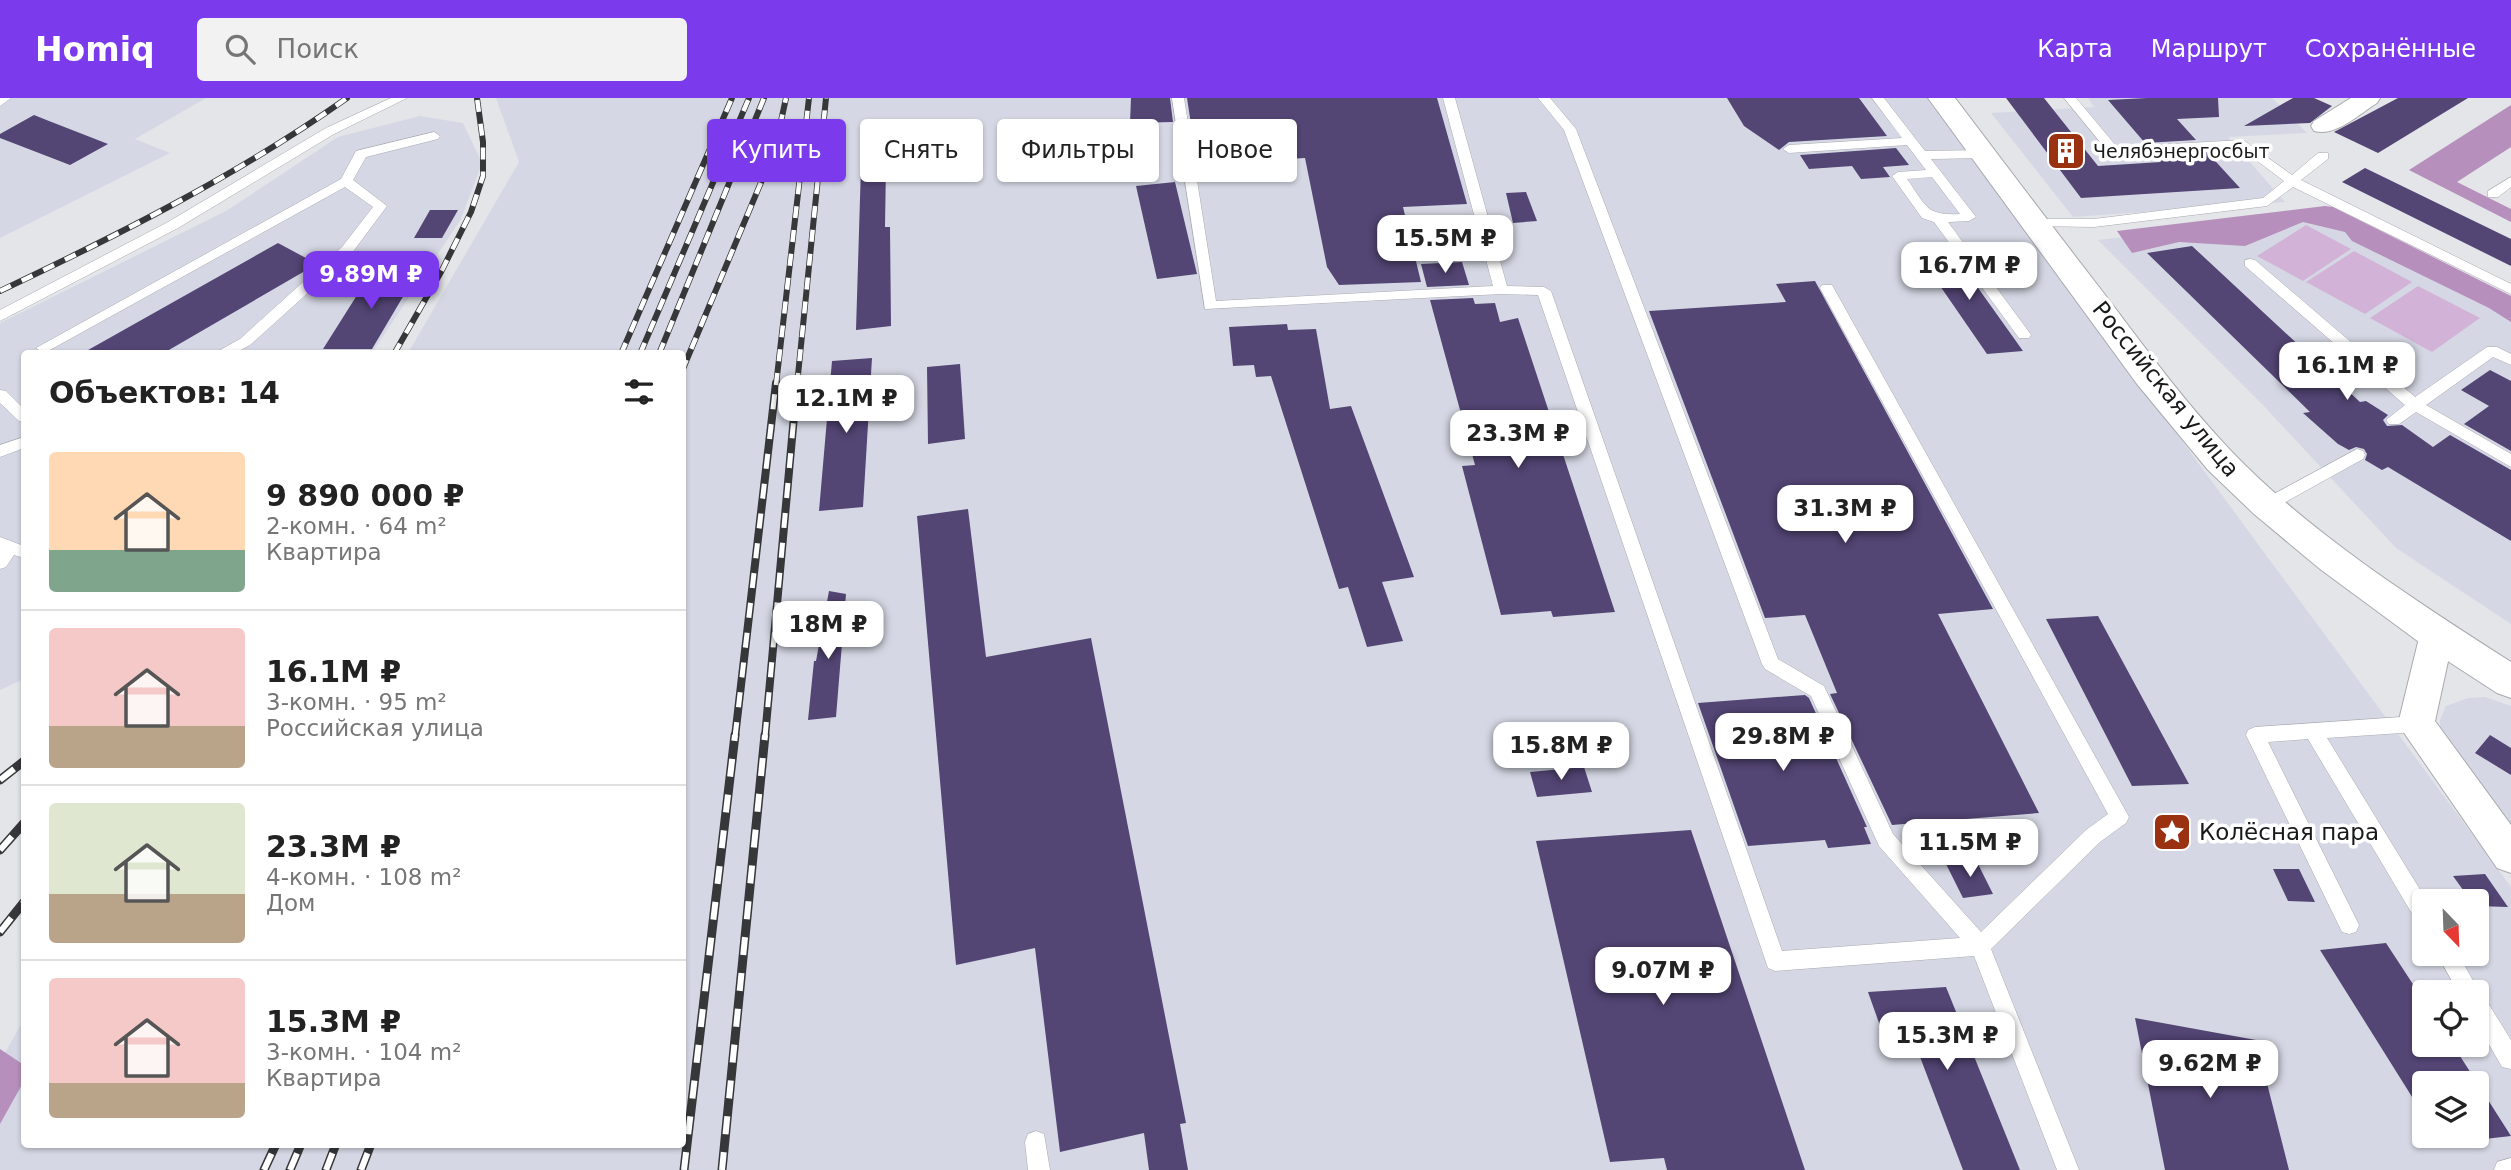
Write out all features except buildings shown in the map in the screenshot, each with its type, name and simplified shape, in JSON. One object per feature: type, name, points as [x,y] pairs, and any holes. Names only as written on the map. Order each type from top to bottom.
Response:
[{"type":"main road","name":"Российская улица","points":[[1941,98],[2149,376],[2220,461],[2267,505],[2333,559],[2437,634],[2511,682]]},
{"type":"main road","name":"Российская улица","points":[[2437,634],[2511,671]]},
{"type":"street","points":[[2323,126],[2368,98]]},
{"type":"street","points":[[2437,634],[2416,724],[2511,856]]},
{"type":"lane","points":[[0,102],[5,98]]},
{"type":"lane","points":[[0,316],[173,225],[330,131],[401,98]]},
{"type":"lane","points":[[1178,98],[1210,306],[1502,290],[1544,291],[1774,961],[1980,946],[2093,836],[2119,817],[1826,288]]},
{"type":"lane","points":[[1448,98],[1502,290]]},
{"type":"lane","points":[[1544,98],[1570,129],[1771,664],[1818,691],[1886,840],[1980,946],[2068,1170]]},
{"type":"lane","points":[[1878,98],[1969,217],[1939,219],[1927,215],[1898,176],[1934,173]]},
{"type":"lane","points":[[2070,98],[2114,151],[2243,144],[2292,181],[2511,290]]},
{"type":"lane","points":[[43,348],[346,181],[361,154],[434,136]]},
{"type":"lane","points":[[1789,149],[1911,141]]},
{"type":"lane","points":[[1922,155],[1983,154]]},
{"type":"lane","points":[[2036,223],[2094,223],[2267,202],[2323,156]]},
{"type":"lane","points":[[228,350],[245,342],[347,250],[380,206],[346,181]]},
{"type":"lane","points":[[2493,194],[2511,181]]},
{"type":"lane","points":[[1939,219],[2024,335]]},
{"type":"lane","points":[[2250,264],[2415,405],[2511,461]]},
{"type":"lane","points":[[2394,420],[2492,350],[2511,360]]},
{"type":"lane","points":[[1,395],[21,414]]},
{"type":"lane","points":[[0,451],[21,443]]},
{"type":"lane","points":[[2267,505],[2357,455]]},
{"type":"lane","points":[[0,563],[12,547]]},
{"type":"lane","points":[[2348,925],[2255,735],[2416,724]]},
{"type":"lane","points":[[2314,733],[2412,895]]},
{"type":"lane","points":[[2489,1024],[2510,1059]]},
{"type":"lane","points":[[1036,1142],[1039,1170]]},
{"type":"lane","points":[[2505,1170],[2511,1170]]},
{"type":"shaded area","points":[[0,98],[206,98],[135,139],[170,153],[0,238]]},
{"type":"shaded area","points":[[496,98],[1929,98],[2511,887],[2511,1170],[0,1170],[0,1062],[21,1024],[21,1148],[686,1148],[686,350],[410,350],[519,162]]},
{"type":"shaded area","points":[[2088,98],[2272,98],[2307,133],[2228,137],[2285,202],[2073,217],[1991,113],[2094,107]]},
{"type":"shaded area","points":[[2511,105],[2511,147],[2457,182],[2511,209],[2511,222],[2409,170]]},
{"type":"shaded area","points":[[420,116],[463,123],[482,163],[461,219],[374,350],[21,350],[21,680],[0,690],[0,323],[226,211],[338,137]]},
{"type":"shaded area","points":[[2333,207],[2511,296],[2511,322],[2489,308],[2352,241],[2345,232],[2303,222],[2245,246],[2179,242],[2132,253],[2117,231]]},
{"type":"shaded area","points":[[2297,217],[2384,239],[2511,303],[2511,624],[2396,548],[2263,405],[2098,240]]},
{"type":"shaded area","points":[[2306,225],[2351,249],[2303,281],[2257,256]]},
{"type":"shaded area","points":[[2354,251],[2412,282],[2365,314],[2306,282]]},
{"type":"shaded area","points":[[2418,286],[2480,318],[2432,352],[2370,318]]},
{"type":"shaded area","points":[[2485,697],[2511,706],[2511,837],[2440,738],[2440,720],[2446,706],[2468,698]]},
{"type":"shaded area","points":[[0,1049],[21,1063],[21,1086],[0,1124]]},
{"type":"railway","points":[[0,291],[178,202],[264,153],[347,98]]},
{"type":"railway","points":[[396,350],[441,272],[471,212],[483,176],[483,142],[477,98]]},
{"type":"railway","points":[[623,350],[732,98]]},
{"type":"railway","points":[[642,350],[749,98]]},
{"type":"railway","points":[[661,350],[764,98]]},
{"type":"railway","points":[[686,361],[775,149],[786,98]]},
{"type":"railway","points":[[776,385],[809,98]]},
{"type":"railway","points":[[797,385],[826,98]]},
{"type":"railway","points":[[735,737],[776,383]]},
{"type":"railway","points":[[765,737],[797,383]]},
{"type":"railway","points":[[684,1170],[735,735]]},
{"type":"railway","points":[[722,1170],[765,735]]},
{"type":"railway","points":[[0,780],[21,763]]},
{"type":"railway","points":[[0,850],[21,826]]},
{"type":"railway","points":[[0,932],[21,906]]},
{"type":"railway","points":[[264,1170],[274,1148]]},
{"type":"railway","points":[[290,1170],[299,1148]]},
{"type":"railway","points":[[326,1170],[334,1148]]},
{"type":"railway","points":[[361,1170],[369,1148]]},
{"type":"place","name":"Челябэнергосбыт","points":[[2066,151]]},
{"type":"place","name":"Колёсная пара","points":[[2172,832]]}]
